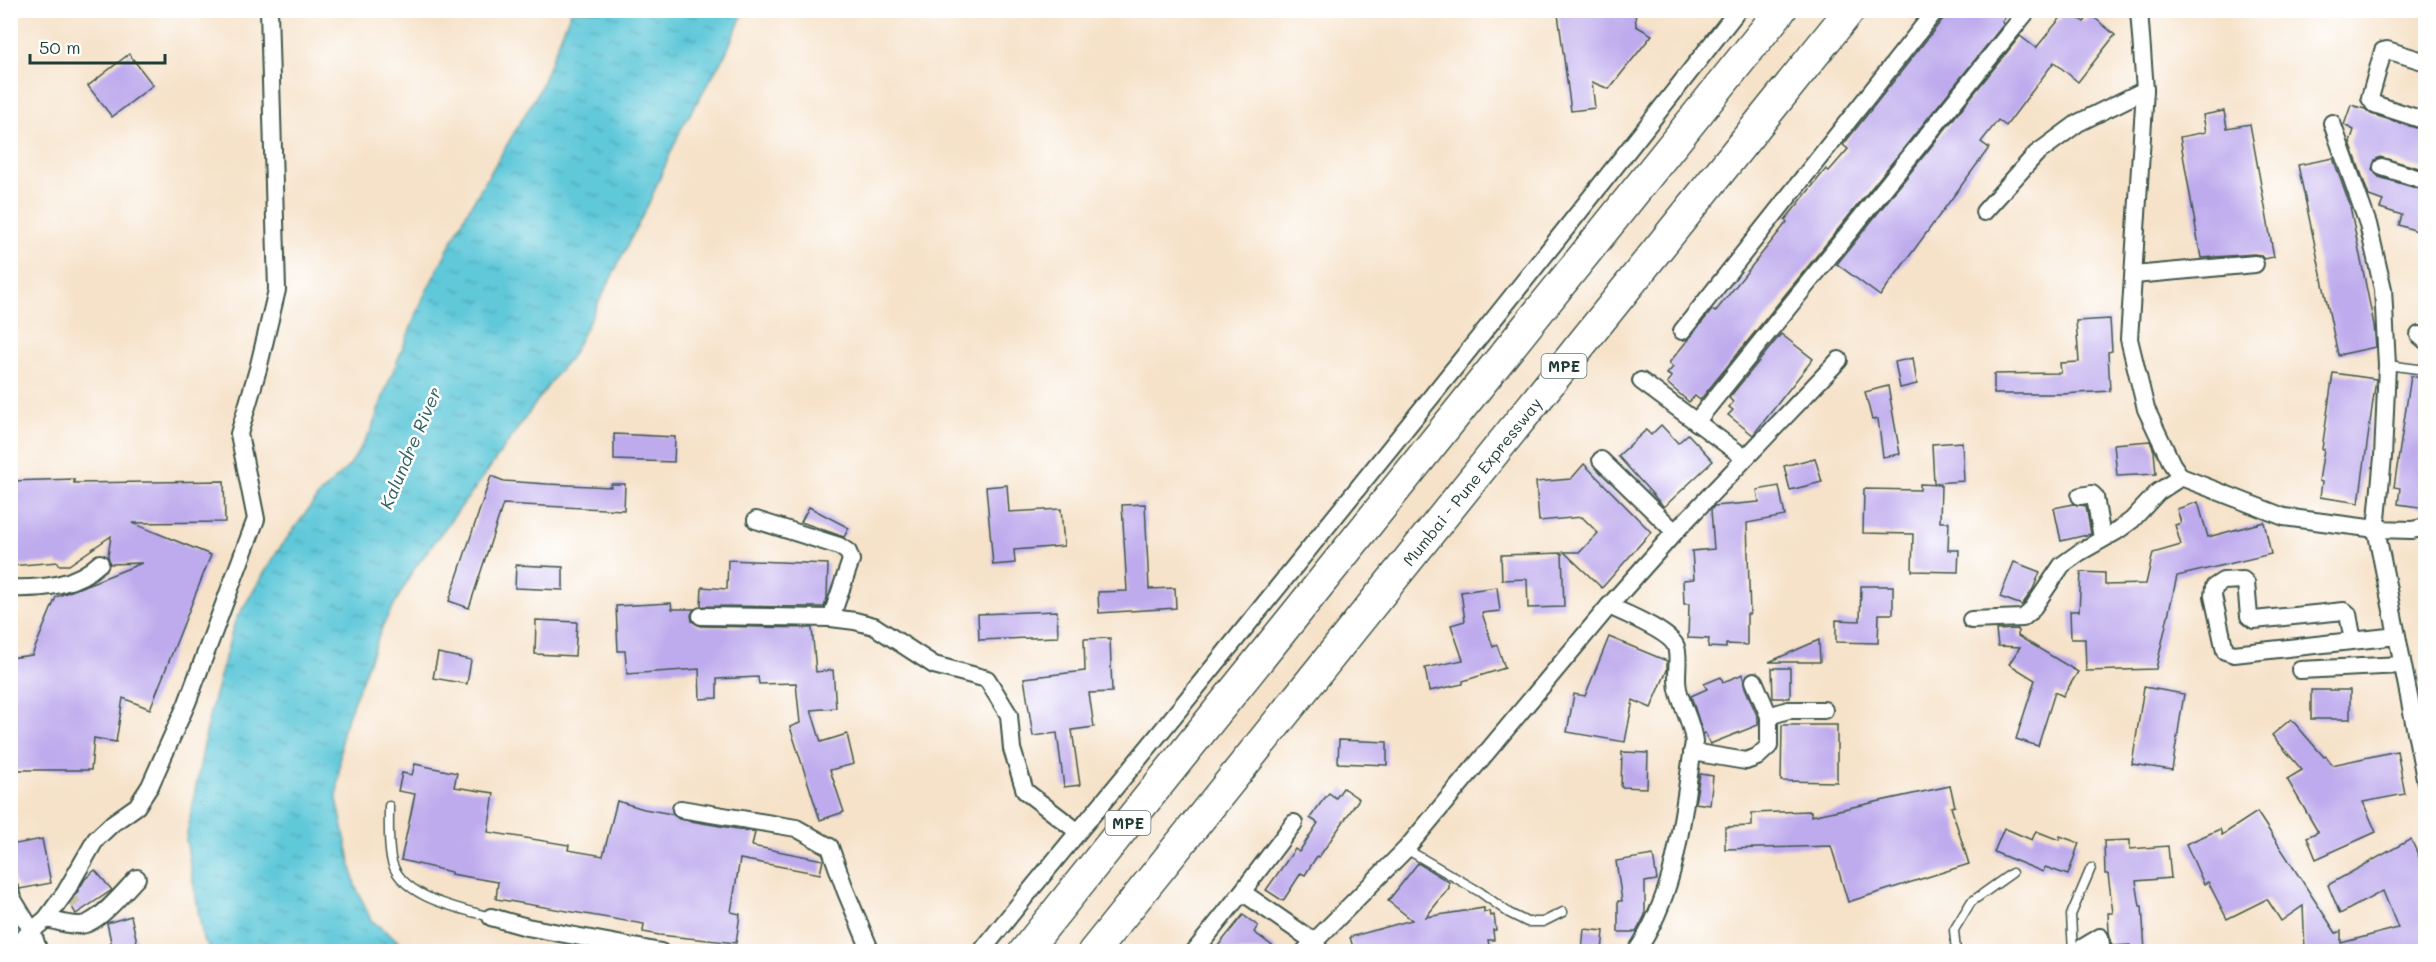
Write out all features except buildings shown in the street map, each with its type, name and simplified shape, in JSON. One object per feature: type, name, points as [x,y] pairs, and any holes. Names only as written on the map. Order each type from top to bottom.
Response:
[{"type":"highway","name":"MPE","points":[[1024,951],[1781,10]]},
{"type":"highway","name":"Mumbai - Pune Expressway","points":[[1093,951],[1850,10]]},
{"type":"street","points":[[50,919],[96,839],[113,823],[137,806],[150,786],[187,703],[256,519],[238,434],[258,369],[277,290],[269,10]]},
{"type":"street","points":[[981,951],[1556,244],[1738,10]]},
{"type":"street","points":[[1682,331],[1936,10]]},
{"type":"street","points":[[1696,422],[2028,10]]},
{"type":"street","points":[[2139,10],[2145,90],[2129,339],[2146,409],[2172,464],[2181,477],[2284,517],[2376,530],[2412,530],[2426,527]]},
{"type":"street","points":[[2426,62],[2383,51],[2370,98],[2374,104],[2426,121]]},
{"type":"street","points":[[1984,212],[2036,154],[2061,135],[2078,123],[2145,90]]},
{"type":"street","points":[[2332,123],[2371,235],[2383,289],[2387,365],[2383,457],[2376,530],[2426,783]]},
{"type":"street","points":[[2382,167],[2426,181]]},
{"type":"street","points":[[2134,275],[2255,264]]},
{"type":"street","points":[[1242,892],[1313,948],[1406,849],[1609,606],[1675,532],[1839,360]]},
{"type":"street","points":[[1641,381],[1745,458]]},
{"type":"street","points":[[1601,460],[1675,532]]},
{"type":"street","points":[[1971,620],[2023,618],[2030,612],[2062,565],[2132,520],[2158,492],[2181,477]]},
{"type":"street","points":[[2080,496],[2092,494],[2096,496],[2102,538]]},
{"type":"street","points":[[756,520],[839,546],[848,552],[851,560],[831,618]]},
{"type":"street","points":[[10,588],[54,586],[91,572],[100,563]]},
{"type":"street","points":[[2353,641],[2348,614],[2344,611],[2254,620],[2249,616],[2246,583],[2243,580],[2223,581],[2214,587],[2213,596],[2225,651],[2234,654],[2353,641],[2397,636]]},
{"type":"street","points":[[1609,606],[1659,631],[1676,646],[1677,686],[1692,726],[1692,752],[1679,848],[1661,902],[1636,951]]},
{"type":"street","points":[[701,616],[831,618],[855,621],[874,626],[934,665],[987,679],[1009,715],[1012,749],[1025,791],[1077,831]]},
{"type":"street","points":[[2301,670],[2402,665]]},
{"type":"street","points":[[1692,752],[1746,761],[1757,757],[1769,746],[1769,716],[1754,681]]},
{"type":"street","points":[[1769,716],[1788,710],[1824,710]]},
{"type":"street","points":[[681,809],[796,828],[830,847],[871,951]]},
{"type":"street","points":[[1194,951],[1294,823]]},
{"type":"street","points":[[50,919],[79,925],[97,919],[137,878]]},
{"type":"street","points":[[10,890],[12,898],[32,932],[39,951]]},
{"type":"street","points":[[10,949],[67,903]]},
{"type":"street","points":[[491,916],[527,927],[661,951]]},
{"type":"street","points":[[2074,951],[2100,937],[2102,951]]},
{"type":"lane","points":[[2387,365],[2426,370]]},
{"type":"lane","points":[[389,806],[391,859],[402,882],[441,903],[491,916]]},
{"type":"lane","points":[[1406,849],[1527,922],[1543,921],[1563,912]]},
{"type":"lane","points":[[2074,951],[2072,915],[2091,868]]},
{"type":"lane","points":[[1956,951],[1954,930],[1971,902],[2012,873]]},
{"type":"water","name":"Kalundre River","points":[[571,11],[744,11],[726,53],[681,129],[649,203],[572,355],[414,569],[383,625],[342,732],[337,799],[355,885],[371,920],[411,951],[213,951],[203,939],[186,839],[210,713],[235,621],[277,552],[319,495],[350,465],[371,431],[424,296],[467,212],[539,91]]},
{"type":"tunnel","points":[[67,903],[75,895]]}]
